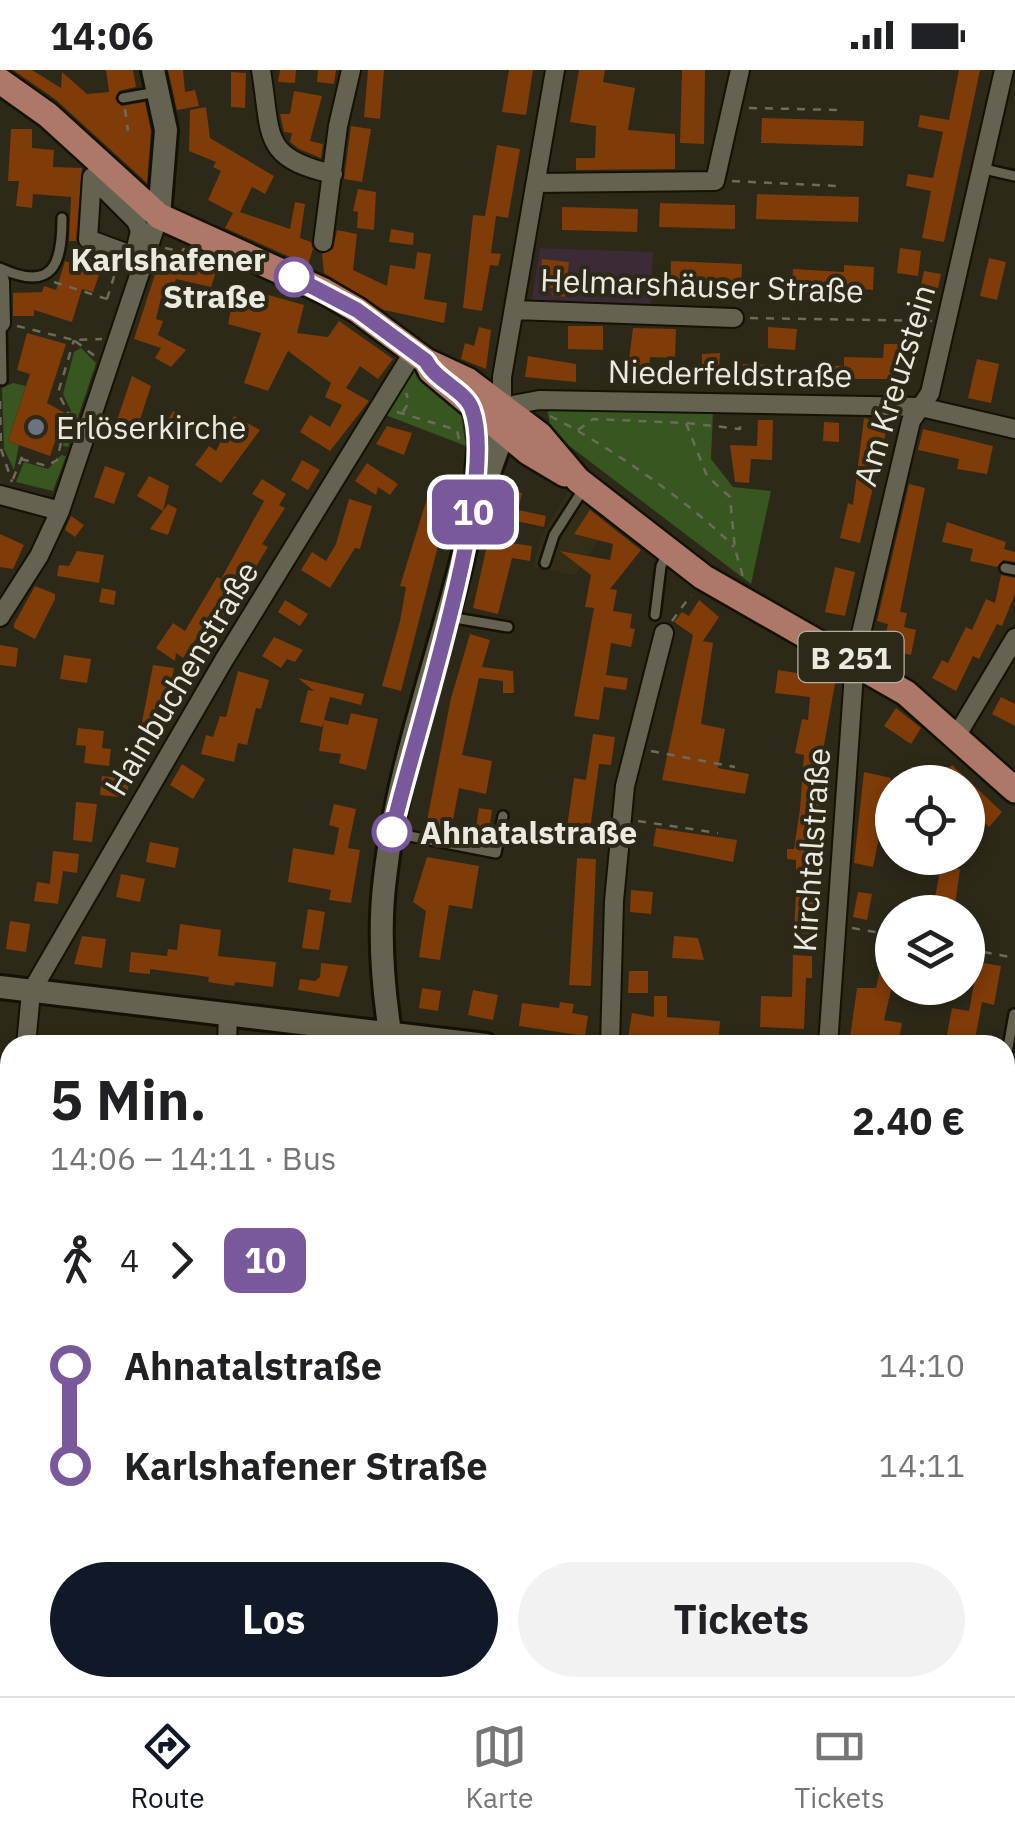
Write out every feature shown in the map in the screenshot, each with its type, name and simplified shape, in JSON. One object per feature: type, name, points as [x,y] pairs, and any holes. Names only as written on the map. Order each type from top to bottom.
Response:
[{"type":"main road","name":"B 251","points":[[0,81],[48,115],[159,216],[324,291],[420,356],[467,380],[483,426],[540,435],[582,483],[703,577],[854,659],[906,692],[1015,790]]},
{"type":"main road","points":[[156,81],[167,156],[159,216]]},
{"type":"main road","points":[[391,1035],[382,919],[392,832],[475,504],[486,490],[483,426]]},
{"type":"main road","points":[[0,987],[371,1035]]},
{"type":"main road","points":[[298,1024],[321,1035]]},
{"type":"street","points":[[261,70],[274,144],[298,166],[333,174]]},
{"type":"street","points":[[322,242],[338,126],[352,70]]},
{"type":"street","name":"Helmarshäuser Straße","points":[[483,426],[514,310],[554,70]]},
{"type":"street","points":[[536,182],[715,180],[740,70]]},
{"type":"street","name":"Am Kreuzstein","points":[[854,659],[888,504],[911,421],[930,393],[984,169],[1007,100],[1004,70]]},
{"type":"street","points":[[0,616],[39,556],[60,511],[159,216]]},
{"type":"street","points":[[0,282],[1,323]]},
{"type":"street","name":"Helmarshäuser Straße","points":[[514,310],[734,318]]},
{"type":"street","name":"Hainbuchenstraße","points":[[27,1035],[32,992],[224,660],[420,356]]},
{"type":"street","name":"Niederfeldstraße","points":[[483,426],[539,400],[920,407],[1015,428]]},
{"type":"street","points":[[7,491],[60,511]]},
{"type":"street","points":[[611,1035],[622,818],[634,748],[664,633]]},
{"type":"street","points":[[957,735],[1015,638]]},
{"type":"street","name":"Kirchtalstraße","points":[[829,1035],[854,659]]},
{"type":"street","points":[[227,1035],[228,1014]]},
{"type":"lane","points":[[123,98],[156,81]]},
{"type":"lane","points":[[984,169],[1015,176]]},
{"type":"lane","points":[[0,268],[12,273],[45,274],[62,255],[62,218]]},
{"type":"lane","points":[[1,323],[2,380]]},
{"type":"lane","points":[[545,563],[554,535],[582,483]]},
{"type":"lane","points":[[655,615],[660,566],[669,550]]},
{"type":"lane","points":[[446,616],[508,627]]},
{"type":"lane","points":[[392,832],[496,853],[504,816]]},
{"type":"path","points":[[123,98],[128,131]]},
{"type":"path","points":[[732,107],[842,110]]},
{"type":"path","points":[[715,180],[836,186]]},
{"type":"path","points":[[107,299],[122,252]]},
{"type":"path","points":[[45,274],[58,284],[129,306]]},
{"type":"path","name":"Helmarshäuser Straße","points":[[734,318],[948,321]]},
{"type":"path","points":[[1,323],[74,340],[118,338]]},
{"type":"path","points":[[74,340],[109,367]]},
{"type":"path","points":[[21,459],[48,466],[60,450],[68,412],[58,393],[74,340]]},
{"type":"path","points":[[401,390],[409,402],[402,414]]},
{"type":"path","points":[[0,400],[7,491]]},
{"type":"path","points":[[390,410],[457,430],[483,426]]},
{"type":"path","points":[[539,410],[578,430],[716,528],[735,548],[730,497],[707,476],[686,423]]},
{"type":"path","points":[[578,430],[594,419],[740,429]]},
{"type":"path","points":[[457,430],[462,448],[483,426]]},
{"type":"path","points":[[53,447],[60,450]]},
{"type":"path","points":[[7,491],[24,452]]},
{"type":"path","points":[[664,633],[703,577]]},
{"type":"path","points":[[634,748],[735,766]]},
{"type":"path","points":[[622,818],[718,833]]},
{"type":"path","points":[[836,925],[875,932]]},
{"type":"path","points":[[985,952],[1015,958]]},
{"type":"shaded area","points":[[540,248],[653,252],[650,311],[531,306]]},
{"type":"shaded area","points":[[570,488],[612,520],[575,575],[533,567],[541,537]]},
{"type":"green space","points":[[81,348],[96,363],[68,447],[63,446],[71,411],[63,394],[74,352]]},
{"type":"green space","points":[[410,367],[460,410],[466,446],[383,414]]},
{"type":"green space","points":[[13,383],[26,386],[8,441],[19,445],[14,470],[4,449],[2,388]]},
{"type":"green space","points":[[547,408],[713,411],[711,459],[733,487],[771,491],[751,584],[551,432]]},
{"type":"green space","points":[[61,455],[66,456],[53,491],[16,482],[24,462],[48,469]]},
{"type":"building","points":[[13,70],[32,70],[61,88],[62,72],[87,94],[109,92],[106,70],[133,70],[136,87],[119,91],[115,98],[121,106],[145,102],[151,131],[147,183],[55,99]]},
{"type":"building","points":[[168,70],[183,70],[185,92],[195,90],[199,106],[177,110]]},
{"type":"building","points":[[280,70],[296,70],[295,83],[278,82]]},
{"type":"building","points":[[318,70],[336,70],[334,84],[317,82]]},
{"type":"building","points":[[368,70],[384,70],[380,119],[364,117]]},
{"type":"building","points":[[509,70],[533,70],[526,115],[502,112]]},
{"type":"building","points":[[579,70],[605,70],[603,82],[635,88],[628,130],[675,134],[675,169],[576,170],[576,158],[595,158],[596,126],[570,122]]},
{"type":"building","points":[[682,70],[705,70],[704,144],[680,143]]},
{"type":"building","points":[[959,70],[980,70],[944,242],[922,238],[931,191],[906,186],[908,174],[933,178],[943,132],[918,127],[920,115],[949,120]]},
{"type":"building","points":[[231,72],[246,73],[245,108],[231,107]]},
{"type":"building","points":[[294,91],[322,96],[310,141],[323,144],[321,158],[299,149],[290,142],[292,133],[284,132],[280,114],[290,114]]},
{"type":"building","points":[[206,107],[210,138],[274,176],[265,194],[252,187],[240,212],[290,229],[295,202],[305,204],[300,238],[311,242],[308,265],[225,228],[233,213],[208,200],[221,171],[213,167],[216,162],[189,151],[190,110]]},
{"type":"building","points":[[762,118],[864,121],[863,146],[761,143]]},
{"type":"building","points":[[351,126],[371,129],[362,182],[344,179]]},
{"type":"building","points":[[11,129],[32,129],[32,148],[54,150],[53,167],[82,168],[76,241],[69,241],[71,197],[33,194],[32,208],[16,206],[19,181],[8,181]]},
{"type":"building","points":[[497,145],[520,149],[508,218],[496,216],[491,253],[501,254],[498,266],[490,265],[482,311],[463,308],[473,215],[485,216]]},
{"type":"building","points":[[358,189],[376,192],[374,230],[357,228],[358,212],[353,211]]},
{"type":"building","points":[[757,194],[859,197],[858,222],[756,219]]},
{"type":"building","points":[[660,203],[735,205],[735,229],[659,227]]},
{"type":"building","points":[[562,207],[638,209],[637,232],[562,230]]},
{"type":"building","points":[[391,229],[414,233],[413,245],[389,242]]},
{"type":"building","points":[[337,230],[357,234],[353,270],[387,286],[390,265],[415,269],[417,252],[431,254],[424,299],[447,303],[444,323],[384,310],[324,273],[322,254],[333,249]]},
{"type":"building","points":[[900,248],[921,251],[918,276],[897,273]]},
{"type":"building","points":[[86,251],[111,261],[106,274],[100,272],[93,292],[82,289],[72,322],[34,310],[34,316],[13,316],[13,293],[42,292],[44,286],[56,290],[65,261],[81,266]]},
{"type":"building","points":[[167,253],[217,269],[211,287],[176,279],[169,300],[161,298],[156,319],[163,321],[158,335],[186,350],[171,367],[155,358],[161,348],[134,339],[159,262]]},
{"type":"building","points":[[989,258],[1006,262],[997,300],[980,296]]},
{"type":"building","points":[[542,259],[569,262],[565,297],[552,295],[553,288],[539,286]]},
{"type":"building","points":[[671,261],[742,264],[741,290],[685,287],[685,283],[670,282]]},
{"type":"building","points":[[844,265],[874,267],[873,290],[819,285],[819,293],[792,291],[793,269],[844,272]]},
{"type":"building","points":[[924,271],[941,274],[937,293],[920,290]]},
{"type":"building","points":[[236,286],[304,305],[297,333],[328,337],[339,321],[393,359],[378,379],[360,366],[346,388],[369,401],[330,451],[300,432],[310,415],[330,427],[342,405],[325,397],[331,383],[288,351],[268,391],[244,383],[261,333],[228,324]]},
{"type":"building","points":[[568,326],[603,326],[603,350],[568,349]]},
{"type":"building","points":[[479,327],[491,330],[486,369],[461,359],[465,343],[474,346]]},
{"type":"building","points":[[768,327],[797,329],[795,350],[768,348]]},
{"type":"building","points":[[633,328],[676,329],[675,358],[650,357],[649,369],[628,368]]},
{"type":"building","points":[[27,333],[66,344],[47,403],[65,413],[50,456],[8,441],[30,374],[17,370]]},
{"type":"building","points":[[884,344],[899,344],[897,379],[813,379],[815,365],[844,366],[844,357],[883,358]]},
{"type":"building","points":[[720,353],[719,370],[702,370],[702,354]]},
{"type":"building","points":[[528,356],[576,364],[576,382],[525,377]]},
{"type":"building","points":[[977,359],[999,364],[991,403],[968,398]]},
{"type":"building","points":[[743,364],[772,365],[771,386],[742,385]]},
{"type":"building","points":[[132,376],[151,386],[137,429],[116,423]]},
{"type":"building","points":[[173,411],[187,420],[177,436],[163,427]]},
{"type":"building","points":[[234,416],[260,430],[221,483],[195,465],[209,446],[216,451]]},
{"type":"building","points":[[864,418],[888,424],[860,543],[840,538],[848,503],[853,505]]},
{"type":"building","points":[[758,420],[773,420],[772,460],[751,459],[749,483],[735,482],[730,445],[757,446]]},
{"type":"building","points":[[824,422],[839,423],[839,442],[823,441]]},
{"type":"building","points":[[387,426],[412,433],[404,455],[376,444]]},
{"type":"building","points":[[923,429],[993,446],[987,474],[957,469],[959,459],[918,450]]},
{"type":"building","points":[[302,460],[320,470],[308,490],[291,480]]},
{"type":"building","points":[[367,463],[398,484],[390,495],[378,487],[376,495],[355,481]]},
{"type":"building","points":[[105,466],[125,473],[114,504],[94,497]]},
{"type":"building","points":[[149,476],[169,486],[163,511],[137,496]]},
{"type":"building","points":[[262,479],[286,494],[279,505],[285,508],[262,544],[268,547],[215,633],[204,627],[183,658],[176,653],[175,661],[156,648],[173,623],[185,631],[217,577],[221,579],[264,501],[252,494]]},
{"type":"building","points":[[432,482],[453,487],[401,691],[382,686],[400,621],[406,587],[400,586]]},
{"type":"building","points":[[909,484],[925,488],[900,612],[907,613],[904,627],[916,630],[911,655],[883,649],[888,624],[877,621]]},
{"type":"building","points":[[500,487],[522,493],[518,510],[546,516],[544,527],[516,521],[510,543],[532,546],[530,561],[512,558],[498,614],[473,608]]},
{"type":"building","points":[[349,499],[372,506],[360,549],[355,548],[330,588],[301,570],[312,552],[326,561],[336,544]]},
{"type":"building","points":[[168,504],[177,509],[168,535],[150,529]]},
{"type":"building","points":[[590,510],[641,550],[610,589],[617,590],[613,611],[632,614],[630,628],[635,629],[631,647],[611,643],[606,675],[628,678],[626,690],[604,687],[599,720],[574,716],[594,608],[585,607],[591,575],[560,551],[610,560],[613,544],[574,534]]},
{"type":"building","points":[[71,516],[84,525],[75,537],[65,530]]},
{"type":"building","points":[[947,522],[1006,542],[1004,549],[1015,552],[1015,562],[1003,560],[997,567],[970,561],[973,549],[942,542]]},
{"type":"building","points":[[0,534],[24,545],[13,569],[0,567]]},
{"type":"building","points":[[77,551],[104,555],[99,583],[57,576],[59,565],[69,566]]},
{"type":"building","points":[[835,567],[855,572],[845,616],[825,612]]},
{"type":"building","points":[[1001,575],[1015,578],[1015,594],[1002,626],[997,624],[979,659],[973,656],[956,691],[932,678],[942,660],[948,663],[966,627],[972,630],[986,599],[995,603]]},
{"type":"building","points":[[35,586],[55,594],[55,599],[35,639],[14,628],[14,624]]},
{"type":"building","points":[[102,588],[116,591],[114,605],[99,602]]},
{"type":"building","points":[[285,600],[308,614],[300,626],[278,612]]},
{"type":"building","points":[[699,600],[719,617],[703,641],[713,643],[701,724],[725,729],[718,768],[749,774],[745,794],[662,780],[693,635],[674,622],[682,612],[689,616]]},
{"type":"building","points":[[470,634],[490,640],[482,667],[513,671],[514,693],[503,693],[503,681],[479,678],[462,755],[492,761],[486,794],[459,788],[450,836],[425,831],[451,698]]},
{"type":"building","points":[[274,637],[303,650],[295,662],[287,659],[281,668],[262,656]]},
{"type":"building","points":[[0,645],[18,648],[16,667],[0,665]]},
{"type":"building","points":[[64,655],[91,659],[87,683],[60,679]]},
{"type":"building","points":[[811,661],[834,671],[836,678],[819,773],[822,811],[816,871],[796,870],[796,860],[787,859],[787,849],[794,849],[800,809],[804,755],[795,753],[802,719],[808,720],[810,697],[775,693],[778,670],[809,675]]},
{"type":"building","points":[[153,665],[174,668],[165,726],[142,722]]},
{"type":"building","points":[[238,671],[269,680],[261,709],[256,708],[247,745],[238,743],[234,762],[201,754],[206,735],[213,737],[220,716],[226,717]]},
{"type":"building","points":[[298,678],[364,694],[361,705],[330,697],[324,720],[348,725],[351,713],[378,719],[366,770],[339,763],[341,754],[319,751],[324,721],[322,727],[300,722],[308,690],[314,691]]},
{"type":"building","points":[[1001,697],[1015,704],[1015,726],[992,714]]},
{"type":"building","points":[[896,708],[921,728],[911,744],[884,726]]},
{"type":"building","points":[[78,728],[104,731],[102,748],[111,749],[109,766],[84,763],[86,746],[76,745]]},
{"type":"building","points":[[593,734],[615,737],[611,765],[599,764],[589,837],[566,834],[574,778],[586,780]]},
{"type":"building","points":[[182,764],[205,779],[193,799],[170,785]]},
{"type":"building","points":[[864,772],[875,774],[875,857],[873,867],[854,863]]},
{"type":"building","points":[[102,776],[129,779],[127,798],[100,795]]},
{"type":"building","points":[[985,796],[1002,812],[989,827],[985,823]]},
{"type":"building","points":[[76,802],[97,804],[92,842],[73,840]]},
{"type":"building","points":[[334,804],[356,809],[348,848],[360,850],[351,903],[329,900],[331,890],[288,882],[293,848],[334,855],[339,828],[329,825]]},
{"type":"building","points":[[479,808],[492,810],[487,843],[474,840]]},
{"type":"building","points":[[656,828],[737,840],[733,862],[653,846]]},
{"type":"building","points":[[150,842],[179,848],[175,868],[146,862]]},
{"type":"building","points":[[53,851],[79,854],[77,873],[63,871],[58,904],[34,901],[37,882],[50,884]]},
{"type":"building","points":[[427,857],[479,866],[472,909],[449,905],[440,960],[419,957],[426,911],[413,902]]},
{"type":"building","points":[[577,858],[596,859],[591,986],[569,985]]},
{"type":"building","points":[[121,874],[145,879],[140,902],[116,897]]},
{"type":"building","points":[[939,875],[959,875],[956,895],[936,895]]},
{"type":"building","points":[[631,890],[653,892],[651,914],[630,912]]},
{"type":"building","points":[[796,892],[814,892],[813,934],[794,933]]},
{"type":"building","points":[[858,892],[872,894],[867,920],[853,917]]},
{"type":"building","points":[[308,909],[325,912],[319,950],[302,948]]},
{"type":"building","points":[[10,921],[30,924],[26,952],[6,949]]},
{"type":"building","points":[[180,924],[221,930],[218,956],[276,962],[273,987],[235,982],[234,986],[208,982],[209,977],[150,969],[150,974],[129,972],[131,952],[167,956],[168,949],[177,950]]},
{"type":"building","points":[[82,936],[106,939],[102,968],[74,964]]},
{"type":"building","points":[[674,936],[698,938],[704,960],[672,958]]},
{"type":"building","points":[[793,955],[812,956],[812,978],[806,978],[804,1029],[760,1027],[761,996],[792,997]]},
{"type":"building","points":[[321,963],[348,966],[339,997],[298,990],[300,979],[315,981],[320,977]]},
{"type":"building","points":[[985,963],[1001,966],[994,1005],[985,1003]]},
{"type":"building","points":[[629,971],[648,971],[648,993],[628,993]]},
{"type":"building","points":[[422,988],[441,991],[438,1011],[419,1008]]},
{"type":"building","points":[[857,988],[875,988],[875,1005],[888,1005],[884,1020],[902,1023],[900,1035],[850,1035]]},
{"type":"building","points":[[473,990],[498,995],[493,1020],[468,1015]]},
{"type":"building","points":[[654,996],[667,996],[667,1017],[720,1021],[719,1035],[629,1035],[632,1013],[654,1017]]},
{"type":"building","points":[[560,1002],[574,1004],[572,1013],[588,1016],[585,1035],[519,1026],[522,1003],[559,1008]]},
{"type":"building","points":[[970,1005],[981,1005],[976,1035],[947,1035],[952,1008],[969,1011]]},
{"type":"bus line","name":"10","points":[[294,277],[357,310],[426,361],[431,372],[471,404],[479,443],[475,504],[392,832]]},
{"type":"place","name":"Karlshafener Straße","points":[[294,277]]},
{"type":"place","name":"Erlöserkirche","points":[[36,427]]},
{"type":"place","name":"Ahnatalstraße","points":[[392,832]]}]
